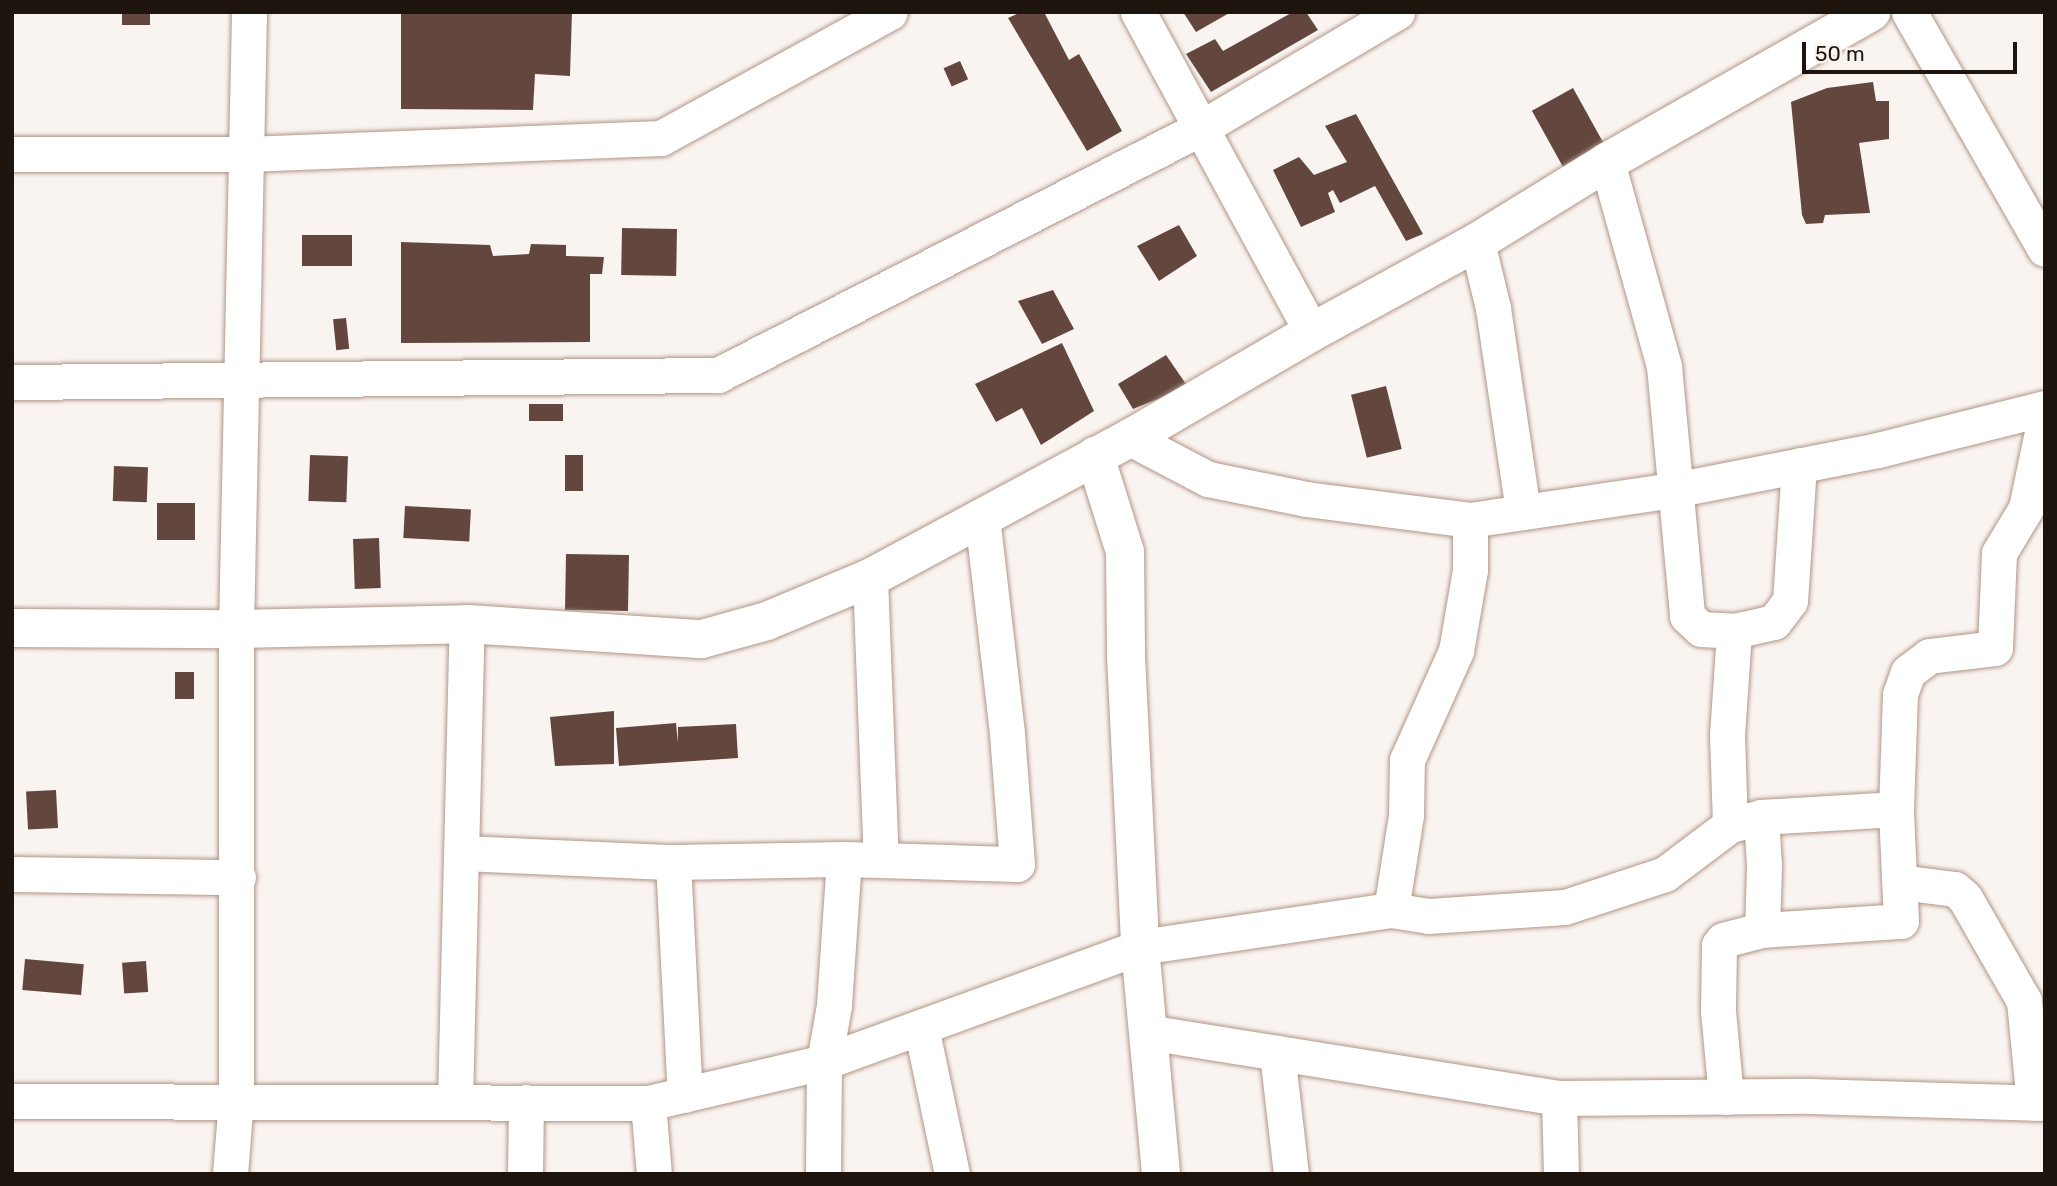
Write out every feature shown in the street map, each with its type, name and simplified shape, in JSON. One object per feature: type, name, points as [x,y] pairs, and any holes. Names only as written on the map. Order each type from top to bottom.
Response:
[{"type":"street","points":[[230,1174],[236,1100],[236,629],[249,12]]},
{"type":"street","points":[[12,154],[246,154],[662,138],[890,12]]},
{"type":"street","points":[[1138,12],[1312,332]]},
{"type":"street","points":[[12,382],[241,382],[718,375],[1201,128],[1397,12]]},
{"type":"street","points":[[12,628],[236,629],[467,624],[702,639],[767,621],[870,579],[1130,438],[1312,332],[1477,242],[1607,162],[1871,12]]},
{"type":"street","points":[[1909,12],[2033,200],[2045,249]]},
{"type":"street","points":[[1607,162],[1664,366],[1687,616],[1701,629],[1734,631],[1774,622],[1790,601],[1798,465]]},
{"type":"street","points":[[1477,242],[1493,308],[1523,511]]},
{"type":"street","points":[[1130,438],[1208,480],[1306,499],[1470,520],[1674,490],[1878,450],[2045,408]]},
{"type":"street","points":[[1726,1097],[1718,1010],[1719,945],[1723,940],[1762,930],[1901,921],[1896,809],[1900,694],[1908,671],[1929,656],[1995,648],[1999,553],[2026,508],[2045,418]]},
{"type":"street","points":[[1095,456],[1125,552],[1126,656],[1140,947],[1161,1174]]},
{"type":"street","points":[[463,853],[673,862],[844,859],[1017,864],[1007,733],[982,517]]},
{"type":"street","points":[[1391,910],[1406,815],[1408,760],[1456,651],[1470,570],[1470,520]]},
{"type":"street","points":[[870,579],[881,860]]},
{"type":"street","points":[[455,1101],[467,624]]},
{"type":"street","points":[[1734,631],[1727,735],[1745,821],[1764,865],[1762,930]]},
{"type":"street","points":[[12,1101],[648,1103],[824,1062],[1140,947],[1391,910],[1428,916],[1565,907],[1665,874],[1745,821],[1896,809]]},
{"type":"street","points":[[823,1174],[824,1062],[834,1005],[844,859]]},
{"type":"street","points":[[673,862],[685,1095]]},
{"type":"street","points":[[12,874],[238,877]]},
{"type":"street","points":[[1147,1032],[1559,1098],[1810,1096],[2039,1103],[2024,1001],[1965,898],[1955,890],[1900,882]]},
{"type":"street","points":[[921,1027],[952,1174]]},
{"type":"street","points":[[1277,1053],[1291,1174]]},
{"type":"street","points":[[1559,1098],[1561,1174]]},
{"type":"street","points":[[525,1174],[526,1102]]},
{"type":"street","points":[[648,1103],[654,1174]]},
{"type":"building","points":[[122,12],[150,12],[150,25],[122,25]]},
{"type":"building","points":[[401,12],[572,12],[570,76],[535,74],[533,110],[401,109]]},
{"type":"building","points":[[1021,12],[1044,12],[1069,60],[1079,54],[1122,131],[1087,151],[1008,18]]},
{"type":"building","points":[[1183,12],[1231,12],[1196,32]]},
{"type":"building","points":[[1293,12],[1306,12],[1318,30],[1211,92],[1186,54],[1215,39],[1223,51]]},
{"type":"building","points":[[960,61],[968,79],[952,87],[944,68]]},
{"type":"building","points":[[1873,82],[1876,101],[1889,101],[1889,139],[1859,143],[1870,213],[1825,215],[1823,223],[1806,224],[1802,215],[1791,102],[1827,88]]},
{"type":"building","points":[[1573,88],[1605,146],[1564,169],[1532,111]]},
{"type":"building","points":[[1356,114],[1423,234],[1406,241],[1375,186],[1340,203],[1333,190],[1328,193],[1335,212],[1301,227],[1273,170],[1299,157],[1314,175],[1347,162],[1325,126]]},
{"type":"building","points":[[1179,225],[1197,256],[1159,281],[1137,246]]},
{"type":"building","points":[[622,228],[677,229],[676,276],[621,275]]},
{"type":"building","points":[[302,235],[352,235],[352,266],[302,266]]},
{"type":"building","points":[[401,242],[490,245],[493,256],[529,254],[531,244],[566,245],[566,256],[604,257],[602,274],[590,274],[590,342],[401,343]]},
{"type":"building","points":[[1053,290],[1074,329],[1042,344],[1018,301]]},
{"type":"building","points":[[346,318],[349,349],[336,350],[333,319]]},
{"type":"building","points":[[1062,343],[1094,411],[1041,445],[1022,408],[996,422],[975,384]]},
{"type":"building","points":[[1166,355],[1188,387],[1133,409],[1118,384]]},
{"type":"building","points":[[1386,386],[1402,449],[1367,458],[1351,395]]},
{"type":"building","points":[[529,404],[563,404],[563,421],[529,421]]},
{"type":"building","points":[[310,455],[348,456],[346,502],[308,501]]},
{"type":"building","points":[[565,455],[583,455],[583,491],[565,491]]},
{"type":"building","points":[[114,466],[148,467],[147,502],[113,501]]},
{"type":"building","points":[[157,503],[195,503],[195,540],[157,540]]},
{"type":"building","points":[[405,506],[471,509],[469,541],[403,538]]},
{"type":"building","points":[[379,538],[381,588],[355,589],[353,539]]},
{"type":"building","points":[[566,554],[629,555],[628,611],[565,610]]},
{"type":"building","points":[[175,672],[194,672],[194,699],[175,699]]},
{"type":"building","points":[[614,711],[614,764],[555,766],[550,717]]},
{"type":"building","points":[[676,723],[678,743],[678,727],[736,724],[738,758],[619,766],[616,728]]},
{"type":"building","points":[[56,790],[58,828],[28,830],[26,792]]},
{"type":"building","points":[[25,959],[84,964],[81,995],[22,990]]},
{"type":"building","points":[[146,961],[148,992],[124,994],[122,963]]}]
